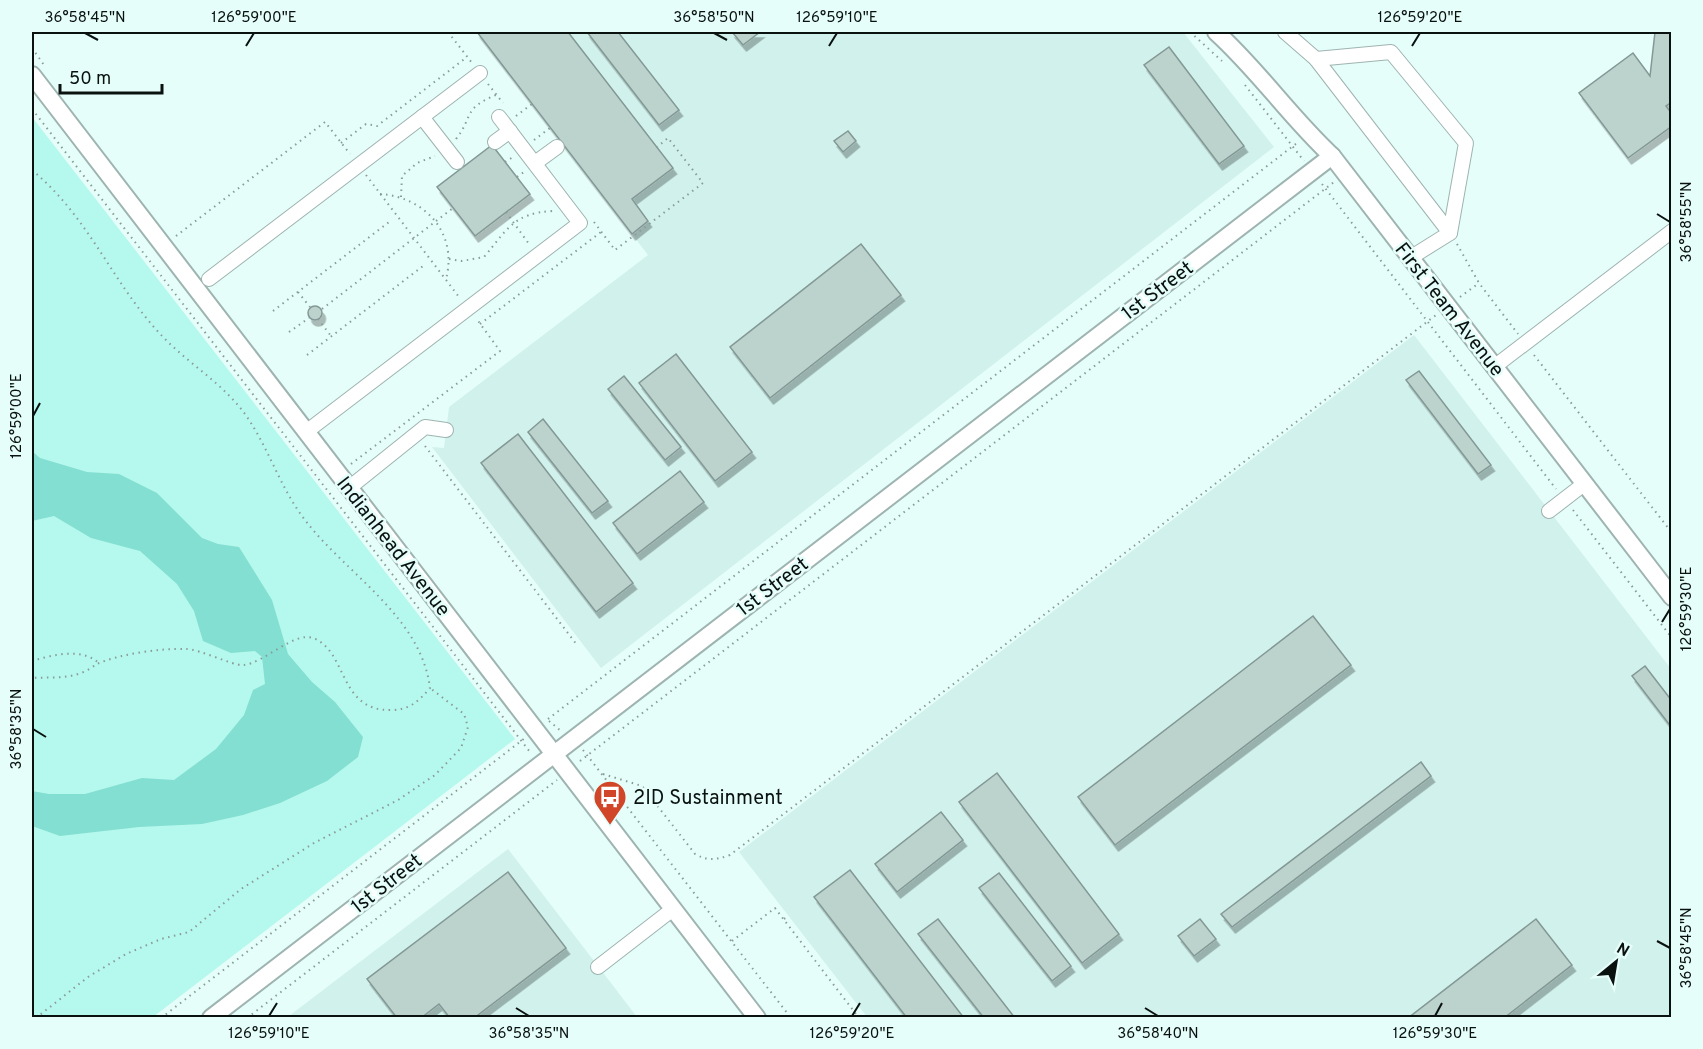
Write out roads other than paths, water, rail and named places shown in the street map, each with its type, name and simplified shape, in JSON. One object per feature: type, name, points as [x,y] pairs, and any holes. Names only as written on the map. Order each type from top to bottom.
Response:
[{"type":"main road","name":"First Team Avenue","points":[[1216,32],[1250,62],[1309,134],[1332,156],[1671,597]]},
{"type":"main road","name":"Indianhead Avenue","points":[[32,75],[757,1017]]},
{"type":"main road","name":"1st Street","points":[[211,1017],[1332,156]]},
{"type":"lane","points":[[1285,32],[1316,59],[1450,232]]},
{"type":"lane","points":[[1316,59],[1391,52],[1466,143],[1450,232],[1410,258]]},
{"type":"lane","points":[[209,279],[480,73]]},
{"type":"lane","points":[[306,432],[580,223],[535,163],[504,114]]},
{"type":"lane","points":[[422,117],[457,162]]},
{"type":"lane","points":[[495,142],[512,124]]},
{"type":"lane","points":[[535,163],[557,147]]},
{"type":"lane","points":[[1494,367],[1671,231]]},
{"type":"lane","points":[[349,488],[425,427],[446,430]]},
{"type":"lane","points":[[1549,511],[1584,484]]},
{"type":"lane","points":[[598,967],[674,909]]},
{"type":"place","name":"2ID Sustainment","points":[[610,826]]}]
